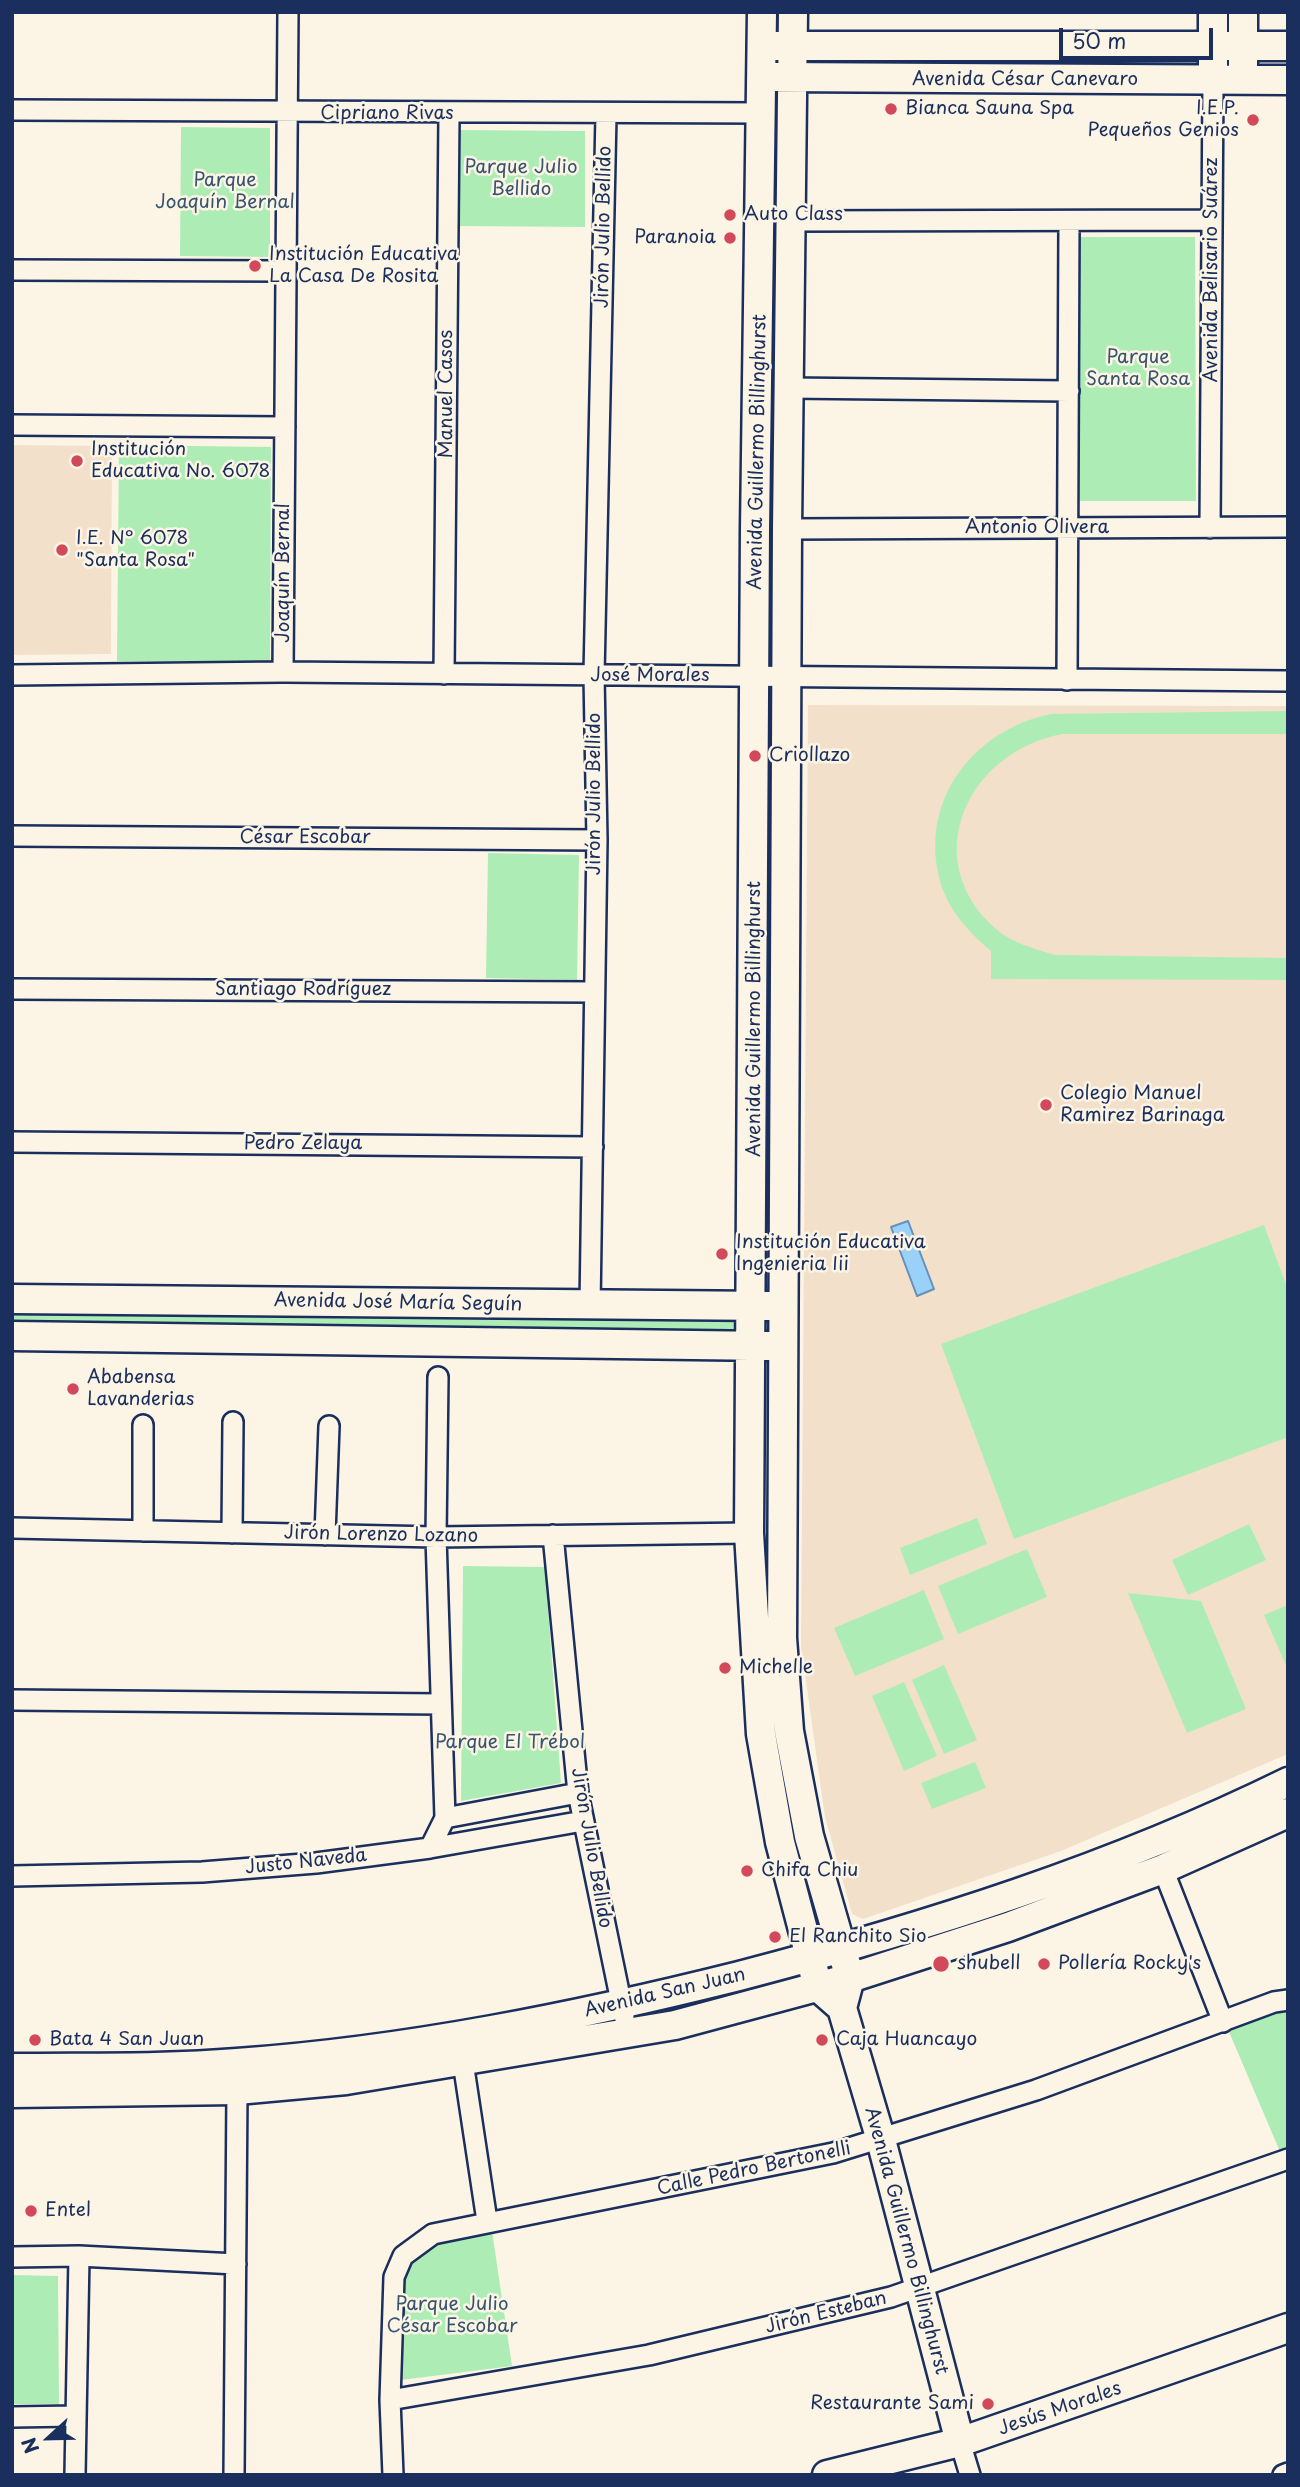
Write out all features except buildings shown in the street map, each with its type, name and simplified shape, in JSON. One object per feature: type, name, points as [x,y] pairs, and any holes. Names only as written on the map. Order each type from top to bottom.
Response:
[{"type":"main road","name":"Avenida Guillermo Billinghurst","points":[[762,12],[763,113],[755,530],[753,1306],[749,1532],[761,1734],[780,1842],[818,1987]]},
{"type":"main road","name":"Avenida Guillermo Billinghurst","points":[[793,12],[787,530],[782,1638],[789,1731],[809,1836],[850,1978]]},
{"type":"main road","name":"Avenida Belisario Suárez","points":[[1213,12],[1213,81]]},
{"type":"main road","points":[[1243,12],[1243,82]]},
{"type":"main road","name":"Avenida César Canevaro","points":[[763,46],[1288,46]]},
{"type":"main road","name":"Avenida César Canevaro","points":[[763,77],[1243,82],[1288,80]]},
{"type":"main road","name":"Avenida José María Seguín","points":[[12,1299],[783,1306]]},
{"type":"main road","name":"Avenida José María Seguín","points":[[12,1336],[783,1346]]},
{"type":"main road","name":"Avenida San Juan","points":[[12,2068],[145,2067],[264,2061],[381,2047],[621,2006],[842,1949],[998,1901],[1140,1848],[1288,1782]]},
{"type":"main road","name":"Avenida San Juan","points":[[12,2093],[237,2090],[346,2080],[464,2063],[629,2034],[850,1978],[1008,1927],[1163,1869],[1288,1813]]},
{"type":"main road","points":[[818,1987],[842,2008],[850,1978]]},
{"type":"main road","name":"Avenida Guillermo Billinghurst","points":[[842,2008],[881,2140],[960,2442]]},
{"type":"main road","name":"Jesús Morales","points":[[827,2475],[960,2442],[1288,2328]]},
{"type":"street","name":"Joaquín Bernal","points":[[283,672],[288,12]]},
{"type":"street","name":"Avenida Belisario Suárez","points":[[1210,528],[1213,81]]},
{"type":"street","name":"Cipriano Rivas","points":[[12,110],[606,115],[763,113]]},
{"type":"street","name":"Manuel Casos","points":[[444,674],[449,114]]},
{"type":"street","name":"Jirón Julio Bellido","points":[[590,1306],[597,840],[594,675],[606,115]]},
{"type":"street","points":[[791,221],[1212,220]]},
{"type":"street","points":[[1067,680],[1069,221]]},
{"type":"street","points":[[12,270],[286,271]]},
{"type":"street","points":[[788,388],[1069,391]]},
{"type":"street","points":[[12,425],[285,428]]},
{"type":"street","name":"Antonio Olivera","points":[[787,530],[1288,527]]},
{"type":"street","name":"José Morales","points":[[12,675],[283,672],[1288,681]]},
{"type":"street","name":"César Escobar","points":[[12,836],[597,840]]},
{"type":"street","name":"Santiago Rodríguez","points":[[12,989],[593,992]]},
{"type":"street","name":"Pedro Zelaya","points":[[12,1142],[593,1147]]},
{"type":"street","points":[[430,1848],[445,1818],[436,1537],[438,1377]]},
{"type":"street","points":[[232,1533],[233,1422]]},
{"type":"street","points":[[143,1425],[143,1531]]},
{"type":"street","points":[[325,1535],[329,1426]]},
{"type":"street","name":"Jirón Lorenzo Lozano","points":[[12,1528],[436,1537],[749,1532]]},
{"type":"street","name":"Jirón Julio Bellido","points":[[553,1535],[578,1793],[629,2034]]},
{"type":"street","points":[[12,1700],[441,1704]]},
{"type":"street","points":[[445,1818],[578,1793]]},
{"type":"street","name":"Justo Naveda","points":[[12,1876],[202,1872],[316,1863],[430,1848],[583,1821]]},
{"type":"street","points":[[1163,1869],[1223,2022]]},
{"type":"street","name":"Calle Pedro Bertonelli","points":[[390,2400],[394,2277],[403,2256],[414,2245],[433,2234],[487,2221],[695,2183],[881,2140],[1036,2090],[1274,2001],[1288,2000]]},
{"type":"street","points":[[464,2063],[487,2221]]},
{"type":"street","points":[[234,2475],[237,2090]]},
{"type":"street","name":"Jirón Esteban","points":[[390,2400],[649,2355],[783,2325],[918,2288],[1288,2160]]},
{"type":"street","points":[[12,2257],[79,2256],[236,2264]]},
{"type":"street","points":[[75,2475],[79,2256]]},
{"type":"street","points":[[390,2400],[393,2475]]},
{"type":"street","points":[[12,2417],[75,2416]]},
{"type":"street","name":"Avenida Guillermo Billinghurst","points":[[960,2442],[970,2475]]},
{"type":"shaded area","name":"I.E. N° 6078 \"Santa Rosa\"","points":[[12,445],[112,446],[111,654],[12,655]]},
{"type":"shaded area","name":"Colegio Manuel Ramirez Barinaga","points":[[808,705],[1288,706],[1288,1754],[1061,1851],[863,1919],[852,1914],[825,1817],[801,1646]]},
{"type":"green space","name":"Parque Joaquín Bernal","points":[[181,127],[270,128],[270,257],[180,256]]},
{"type":"green space","name":"Parque Julio Bellido","points":[[458,130],[585,131],[585,227],[457,226]]},
{"type":"green space","name":"Parque Santa Rosa","points":[[1079,237],[1195,237],[1196,501],[1080,501]]},
{"type":"green space","points":[[119,445],[271,447],[270,662],[117,661]]},
{"type":"green space","points":[[1288,711],[1288,734],[1063,734],[1029,744],[1001,762],[979,785],[964,812],[957,841],[960,872],[972,902],[996,929],[1024,945],[1055,955],[1288,958],[1288,980],[991,979],[991,951],[968,929],[949,903],[941,884],[936,854],[937,826],[944,799],[957,775],[975,753],[997,736],[1023,723],[1051,714]]},
{"type":"green space","points":[[488,853],[579,855],[577,980],[486,978]]},
{"type":"green space","points":[[1264,1225],[1288,1290],[1288,1437],[1014,1539],[941,1344]]},
{"type":"green space","points":[[12,1306],[736,1316],[735,1331],[12,1323]]},
{"type":"green space","points":[[977,1518],[987,1544],[910,1575],[900,1548]]},
{"type":"green space","points":[[1249,1524],[1266,1560],[1188,1595],[1172,1560]]},
{"type":"green space","points":[[1027,1549],[1047,1597],[958,1634],[938,1586]]},
{"type":"green space","name":"Parque El Trébol","points":[[463,1566],[545,1567],[561,1783],[461,1801]]},
{"type":"green space","points":[[924,1590],[944,1639],[855,1676],[834,1628]]},
{"type":"green space","points":[[1128,1593],[1201,1601],[1246,1709],[1187,1733]]},
{"type":"green space","points":[[1288,1605],[1288,1670],[1264,1615]]},
{"type":"green space","points":[[944,1665],[977,1740],[944,1754],[912,1680]]},
{"type":"green space","points":[[904,1682],[937,1756],[904,1771],[872,1696]]},
{"type":"green space","points":[[975,1762],[986,1788],[932,1809],[921,1783]]},
{"type":"green space","points":[[1288,2007],[1288,2151],[1281,2154],[1227,2027]]},
{"type":"green space","name":"Parque Julio César Escobar","points":[[492,2231],[512,2366],[401,2380],[399,2279],[405,2266],[425,2248],[437,2243]]},
{"type":"green space","points":[[12,2275],[58,2276],[59,2404],[12,2404]]},
{"type":"water","points":[[908,1221],[934,1289],[917,1296],[891,1227]]},
{"type":"place","name":"Bianca Sauna Spa","points":[[891,109]]},
{"type":"place","name":"I.E.P. Pequeños Genios","points":[[1253,120]]},
{"type":"place","name":"Auto Class","points":[[730,215]]},
{"type":"place","name":"Paranoia","points":[[730,238]]},
{"type":"place","name":"Institución Educativa La Casa De Rosita","points":[[255,266]]},
{"type":"place","name":"Institución Educativa No. 6078","points":[[77,461]]},
{"type":"place","name":"I.E. N° 6078 \"Santa Rosa\"","points":[[62,550]]},
{"type":"place","name":"Criollazo","points":[[755,756]]},
{"type":"place","name":"Colegio Manuel Ramirez Barinaga","points":[[1046,1105]]},
{"type":"place","name":"Institución Educativa Ingenieria Iii","points":[[722,1254]]},
{"type":"place","name":"Ababensa Lavanderias","points":[[73,1389]]},
{"type":"place","name":"Michelle","points":[[725,1668]]},
{"type":"place","name":"Chifa Chiu","points":[[747,1871]]},
{"type":"place","name":"El Ranchito Sio","points":[[775,1937]]},
{"type":"place","name":"shubell","points":[[941,1964]]},
{"type":"place","name":"Pollería Rocky's","points":[[1044,1964]]},
{"type":"place","name":"Bata 4 San Juan","points":[[35,2040]]},
{"type":"place","name":"Caja Huancayo","points":[[822,2040]]},
{"type":"place","name":"Entel","points":[[31,2211]]},
{"type":"place","name":"Restaurante Sami","points":[[988,2404]]}]
